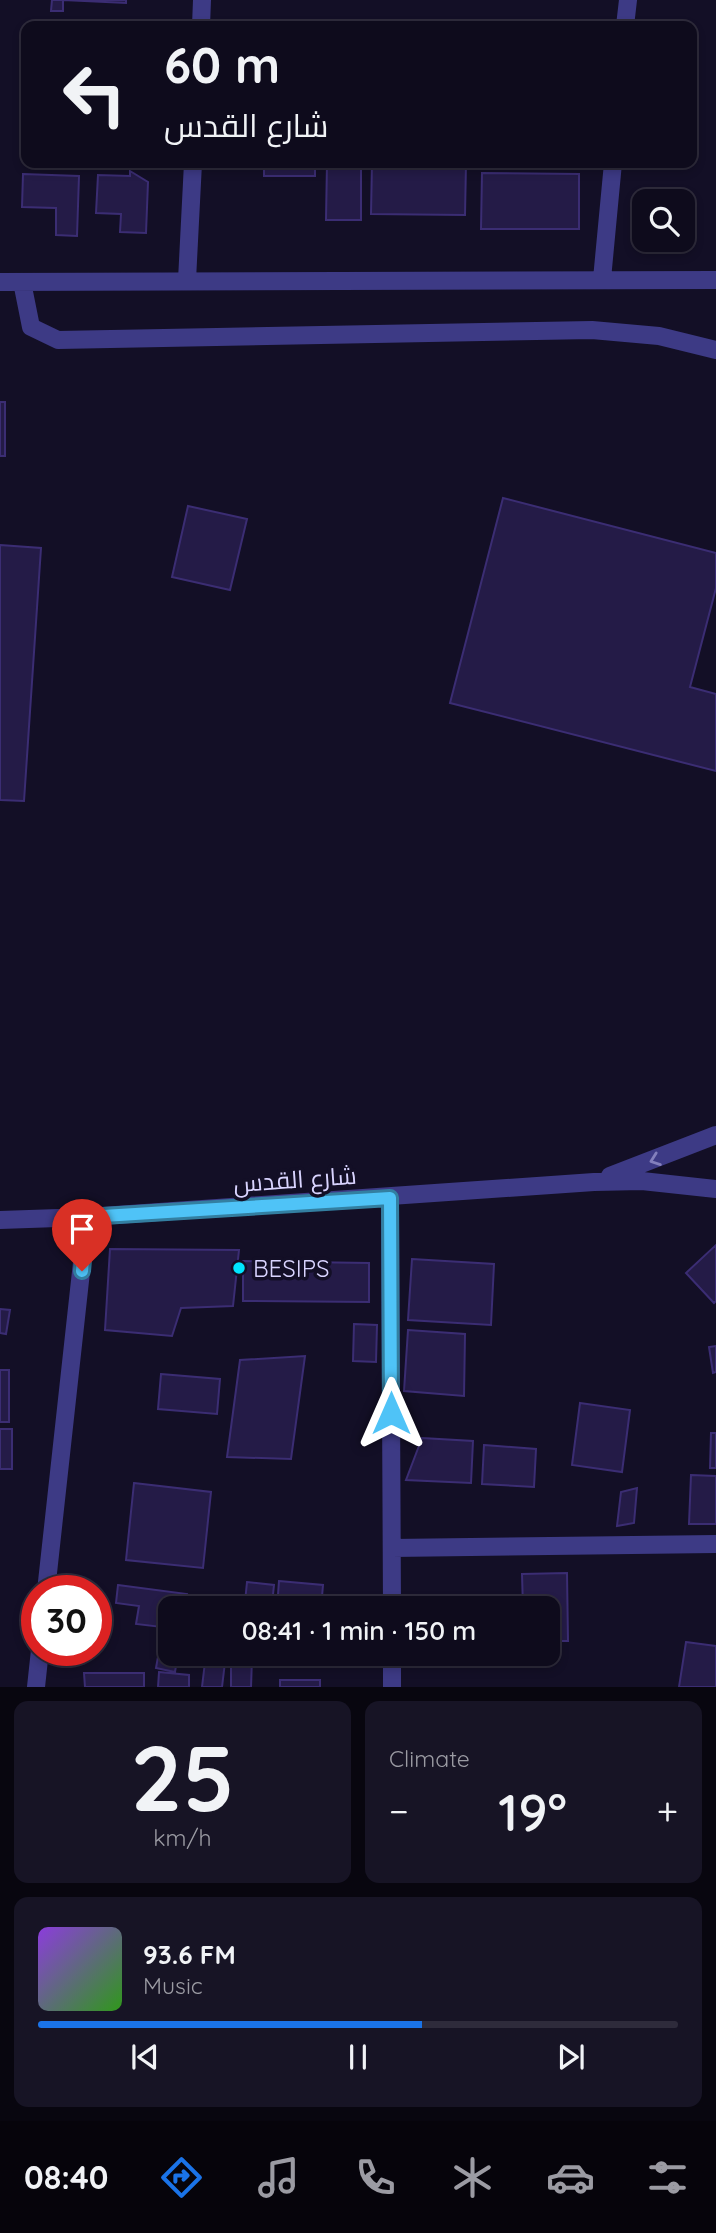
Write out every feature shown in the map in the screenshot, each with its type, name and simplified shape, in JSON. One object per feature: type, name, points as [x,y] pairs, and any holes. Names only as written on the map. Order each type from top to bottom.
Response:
[{"type":"street","points":[[201,21],[202,0]]},
{"type":"street","points":[[626,21],[628,0]]},
{"type":"street","points":[[187,280],[194,168]]},
{"type":"street","points":[[602,279],[613,168]]},
{"type":"street","points":[[0,282],[716,280]]},
{"type":"street","points":[[22,282],[31,327],[58,340],[592,330],[659,336],[716,350]]},
{"type":"street","points":[[594,1182],[716,1136]]},
{"type":"street","points":[[594,1182],[642,1181],[716,1189]]},
{"type":"street","name":"شارع القدس","points":[[0,1220],[390,1198],[594,1182]]},
{"type":"street","points":[[390,1198],[392,1596]]},
{"type":"street","points":[[48,1575],[87,1217]]},
{"type":"street","points":[[392,1548],[716,1544]]},
{"type":"street","points":[[36,1687],[38,1666]]},
{"type":"street","points":[[392,1666],[392,1687]]},
{"type":"building","points":[[52,0],[63,0],[63,11],[51,11]]},
{"type":"building","points":[[63,0],[126,0],[126,3]]},
{"type":"building","points":[[264,168],[315,168],[315,176],[264,176]]},
{"type":"building","points":[[327,168],[361,168],[361,220],[326,220]]},
{"type":"building","points":[[372,168],[466,168],[465,215],[371,214]]},
{"type":"building","points":[[130,171],[148,182],[146,233],[120,232],[121,214],[96,213],[98,175],[130,176]]},
{"type":"building","points":[[482,173],[579,174],[579,229],[481,229]]},
{"type":"building","points":[[23,174],[79,176],[77,236],[56,235],[56,208],[22,207]]},
{"type":"building","points":[[0,402],[5,402],[5,456],[0,456]]},
{"type":"building","points":[[503,498],[716,553],[716,588],[690,687],[716,694],[716,771],[450,703]]},
{"type":"building","points":[[188,506],[247,519],[230,590],[172,577]]},
{"type":"building","points":[[0,545],[41,548],[24,801],[0,800]]},
{"type":"building","points":[[716,1245],[716,1301],[714,1303],[686,1273]]},
{"type":"building","points":[[110,1249],[239,1250],[233,1306],[181,1308],[172,1336],[105,1330]]},
{"type":"building","points":[[412,1259],[494,1264],[491,1325],[408,1320]]},
{"type":"building","points":[[243,1261],[369,1263],[369,1302],[243,1301]]},
{"type":"building","points":[[0,1309],[10,1310],[6,1334],[0,1333]]},
{"type":"building","points":[[354,1324],[377,1325],[376,1362],[353,1361]]},
{"type":"building","points":[[408,1330],[465,1334],[464,1396],[404,1391]]},
{"type":"building","points":[[716,1346],[716,1372],[713,1373],[709,1347]]},
{"type":"building","points":[[305,1356],[291,1459],[227,1457],[240,1360]]},
{"type":"building","points":[[0,1370],[9,1370],[9,1422],[0,1422]]},
{"type":"building","points":[[161,1374],[220,1379],[217,1414],[158,1409]]},
{"type":"building","points":[[580,1403],[630,1410],[622,1472],[572,1465]]},
{"type":"building","points":[[0,1429],[12,1429],[12,1469],[0,1469]]},
{"type":"building","points":[[711,1433],[716,1433],[716,1468],[710,1468]]},
{"type":"building","points":[[422,1438],[473,1441],[471,1483],[406,1480]]},
{"type":"building","points":[[484,1445],[536,1449],[534,1487],[482,1484]]},
{"type":"building","points":[[691,1475],[716,1476],[716,1524],[689,1524]]},
{"type":"building","points":[[134,1483],[211,1492],[203,1568],[126,1560]]},
{"type":"building","points":[[637,1488],[634,1523],[617,1526],[621,1492]]},
{"type":"building","points":[[567,1573],[568,1641],[560,1641],[560,1596],[523,1596],[522,1574]]},
{"type":"building","points":[[279,1581],[323,1585],[322,1596],[278,1596]]},
{"type":"building","points":[[247,1582],[274,1585],[273,1596],[246,1596]]},
{"type":"building","points":[[118,1585],[187,1594],[158,1596],[158,1627],[136,1624],[139,1606],[116,1603]]},
{"type":"building","points":[[686,1642],[716,1646],[716,1687],[679,1687]]},
{"type":"building","points":[[158,1657],[158,1666],[176,1666],[175,1672],[156,1668]]},
{"type":"building","points":[[205,1666],[225,1666],[222,1687],[202,1687]]},
{"type":"building","points":[[231,1666],[252,1666],[251,1687],[231,1687]]},
{"type":"building","points":[[159,1672],[189,1675],[189,1687],[158,1687]]},
{"type":"building","points":[[84,1673],[144,1673],[144,1687],[85,1687]]},
{"type":"building","points":[[280,1680],[320,1680],[320,1687],[280,1687]]},
{"type":"place","name":"BESIPS","points":[[239,1268]]},
{"type":"route","points":[[82,1271],[87,1217],[390,1198],[391,1413]]}]
